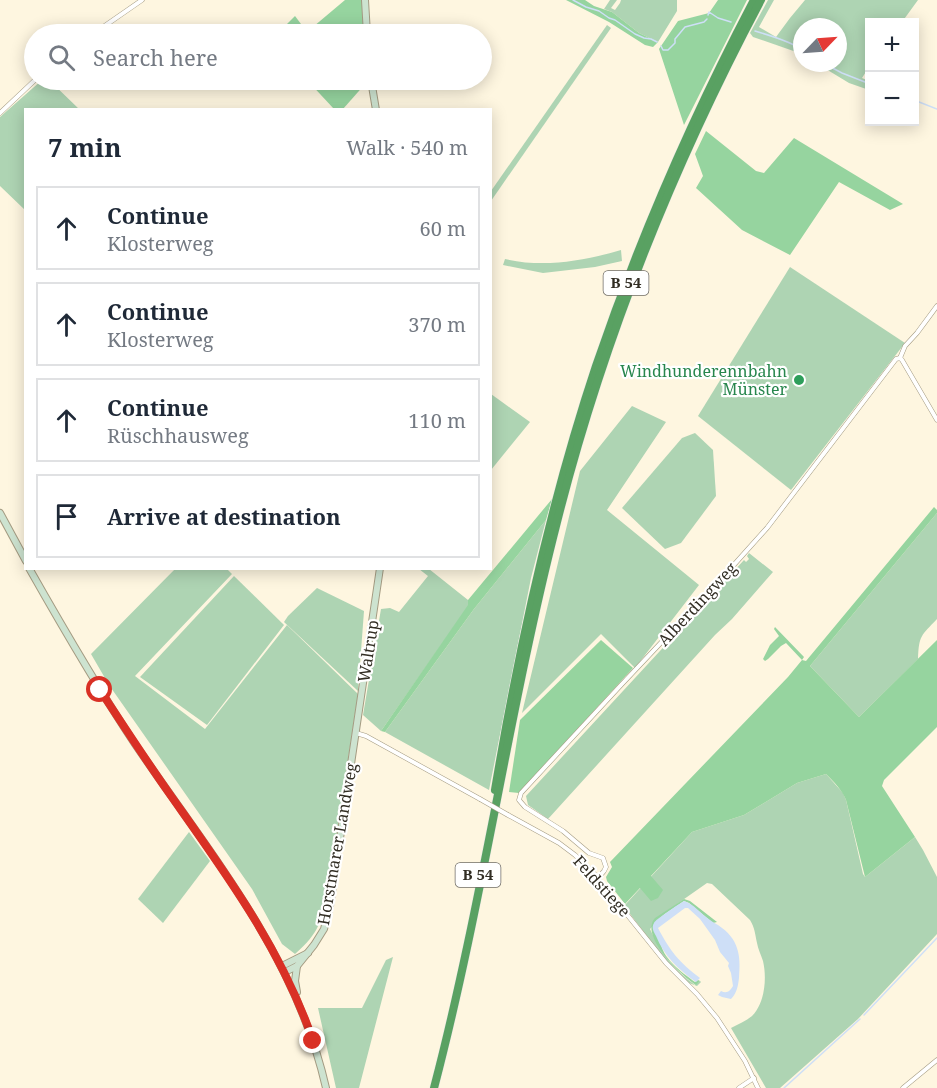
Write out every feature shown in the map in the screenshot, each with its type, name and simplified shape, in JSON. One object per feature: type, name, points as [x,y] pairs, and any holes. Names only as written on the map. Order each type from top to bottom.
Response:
[{"type":"highway","name":"B 54","points":[[429,1088],[471,913],[505,727],[537,580],[581,413],[613,317],[652,217],[697,115],[754,0]]},
{"type":"highway","name":"B 54","points":[[434,1088],[468,947],[543,580],[581,434],[610,342],[657,220],[708,106],[761,0]]},
{"type":"main road","points":[[365,0],[366,24]]},
{"type":"main road","points":[[373,90],[376,108]]},
{"type":"main road","points":[[0,513],[24,557]]},
{"type":"main road","points":[[30,570],[76,651],[136,745],[239,893],[283,969],[313,1041],[326,1088]]},
{"type":"main road","name":"Waltrup","points":[[356,733],[380,570]]},
{"type":"main road","name":"Horstmarer Landweg","points":[[283,969],[297,966],[317,942],[324,929],[330,906],[356,733]]},
{"type":"main road","name":"Horstmarer Landweg","points":[[283,969],[308,952]]},
{"type":"main road","points":[[297,966],[295,981],[299,1003]]},
{"type":"street","points":[[107,24],[142,0]]},
{"type":"street","points":[[0,113],[24,90]]},
{"type":"street","points":[[937,306],[904,346],[900,358],[937,420]]},
{"type":"street","name":"Alberdingweg","points":[[598,878],[606,867],[603,858],[589,853],[563,831],[525,807],[520,803],[520,796],[767,528],[891,364],[900,358]]},
{"type":"street","name":"Feldstiege","points":[[356,733],[366,736],[480,799],[566,848],[582,861],[669,967],[697,994],[717,1018],[735,1044],[758,1088]]},
{"type":"street","points":[[903,1088],[937,1060]]},
{"type":"street","points":[[739,1088],[754,1078]]},
{"type":"green space","points":[[345,0],[362,0],[363,24],[316,24]]},
{"type":"green space","points":[[566,0],[585,0],[594,6],[612,12],[639,33],[658,42],[653,47],[645,45],[609,22]]},
{"type":"green space","points":[[610,0],[617,0],[611,8],[615,10],[621,0],[677,0],[677,11],[658,42],[639,33],[612,12],[604,9]]},
{"type":"green space","points":[[718,0],[747,0],[684,125],[659,49],[678,21],[709,13]]},
{"type":"green space","points":[[768,0],[774,0],[759,27],[776,37],[805,0],[918,0],[905,18],[865,18],[865,73],[862,78],[865,79],[865,89],[849,83],[831,72],[847,72],[847,18],[793,18],[793,51],[753,37],[750,33]]},
{"type":"green space","points":[[295,16],[301,24],[287,24]]},
{"type":"green space","points":[[607,25],[611,28],[492,200],[492,190]]},
{"type":"green space","points":[[31,90],[59,90],[78,108],[24,108],[24,209],[0,186],[0,117]]},
{"type":"green space","points":[[316,90],[360,90],[344,108],[333,108]]},
{"type":"green space","points":[[706,131],[756,171],[764,173],[794,138],[903,204],[890,210],[839,182],[790,255],[742,230],[696,188],[703,176],[695,154]]},
{"type":"green space","points":[[621,250],[622,261],[595,267],[543,273],[503,265],[505,259],[534,263],[563,262]]},
{"type":"green space","name":"Windhunderennbahn Münster","points":[[790,267],[905,343],[791,490],[698,416]]},
{"type":"green space","points":[[492,395],[530,422],[492,469]]},
{"type":"green space","points":[[632,406],[666,422],[607,510],[699,585],[635,668],[601,634],[522,713],[580,471]]},
{"type":"green space","points":[[695,433],[713,450],[716,496],[681,543],[665,549],[622,508],[682,438]]},
{"type":"green space","points":[[552,499],[546,520],[474,609],[385,732],[381,731],[468,605],[468,600]]},
{"type":"green space","points":[[934,507],[937,513],[810,666],[859,717],[937,640],[937,727],[884,780],[882,786],[915,837],[865,877],[846,800],[840,789],[826,774],[797,783],[744,815],[692,832],[651,876],[663,890],[658,898],[651,901],[640,888],[625,904],[607,881],[606,877],[612,867],[610,862],[802,660],[806,661]]},
{"type":"green space","points":[[937,513],[937,619],[922,636],[918,659],[859,717],[810,666]]},
{"type":"green space","points":[[546,520],[531,578],[489,790],[385,732],[474,609]]},
{"type":"green space","points":[[749,553],[773,572],[732,619],[548,819],[528,805],[526,796],[744,560],[746,562],[749,559],[747,556]]},
{"type":"green space","points":[[174,570],[228,570],[232,574],[135,676],[205,729],[287,625],[358,694],[328,890],[315,933],[295,954],[282,944],[252,889],[109,685],[91,654]]},
{"type":"green space","points":[[420,570],[430,570],[468,600],[469,605],[381,731],[363,715],[381,609],[390,608],[399,612],[428,576]]},
{"type":"green space","points":[[234,576],[284,625],[207,725],[140,677]]},
{"type":"green space","points":[[317,588],[364,611],[358,691],[284,622]]},
{"type":"green space","points":[[775,627],[804,657],[802,660],[786,643],[768,659],[765,661],[763,659],[770,645],[779,636]]},
{"type":"green space","points":[[601,640],[633,668],[519,793],[509,792],[520,720]]},
{"type":"green space","points":[[826,774],[843,793],[846,800],[865,877],[915,837],[937,877],[937,934],[858,1019],[780,1088],[766,1088],[731,1028],[752,1016],[760,1004],[764,990],[763,961],[750,920],[712,884],[707,883],[667,911],[650,929],[663,953],[675,967],[695,985],[701,982],[697,986],[689,983],[669,965],[624,906],[692,832],[744,815],[797,783]]},
{"type":"green space","points":[[189,832],[210,861],[163,923],[138,899]]},
{"type":"green space","points":[[684,899],[717,922],[713,923],[684,901],[656,920],[664,953],[672,963],[695,982],[700,981],[696,985],[672,964],[657,944],[653,935],[652,926],[655,918]]},
{"type":"green space","points":[[393,957],[359,1088],[336,1088],[318,1008],[362,1008],[386,960]]},
{"type":"water","points":[[684,901],[725,930],[737,948],[739,981],[731,999],[718,995],[721,991],[728,991],[733,986],[729,963],[700,919],[688,908],[658,928],[676,956],[700,978],[696,982],[684,973],[659,943],[653,930],[654,923]]},
{"type":"waterway","points":[[573,0],[599,11],[635,34],[657,42]]},
{"type":"waterway","points":[[708,15],[709,12],[731,22]]},
{"type":"waterway","points":[[661,46],[663,50],[668,50],[685,27],[707,19]]},
{"type":"waterway","points":[[755,31],[793,45]]},
{"type":"waterway","points":[[840,72],[865,82]]},
{"type":"waterway","points":[[919,102],[937,109]]},
{"type":"waterway","points":[[864,1015],[937,938]]},
{"type":"waterway","points":[[784,1088],[860,1019]]},
{"type":"place","name":"Windhunderennbahn Münster","points":[[799,380]]},
{"type":"route","points":[[100,690],[258,924],[295,993],[313,1041]]}]
